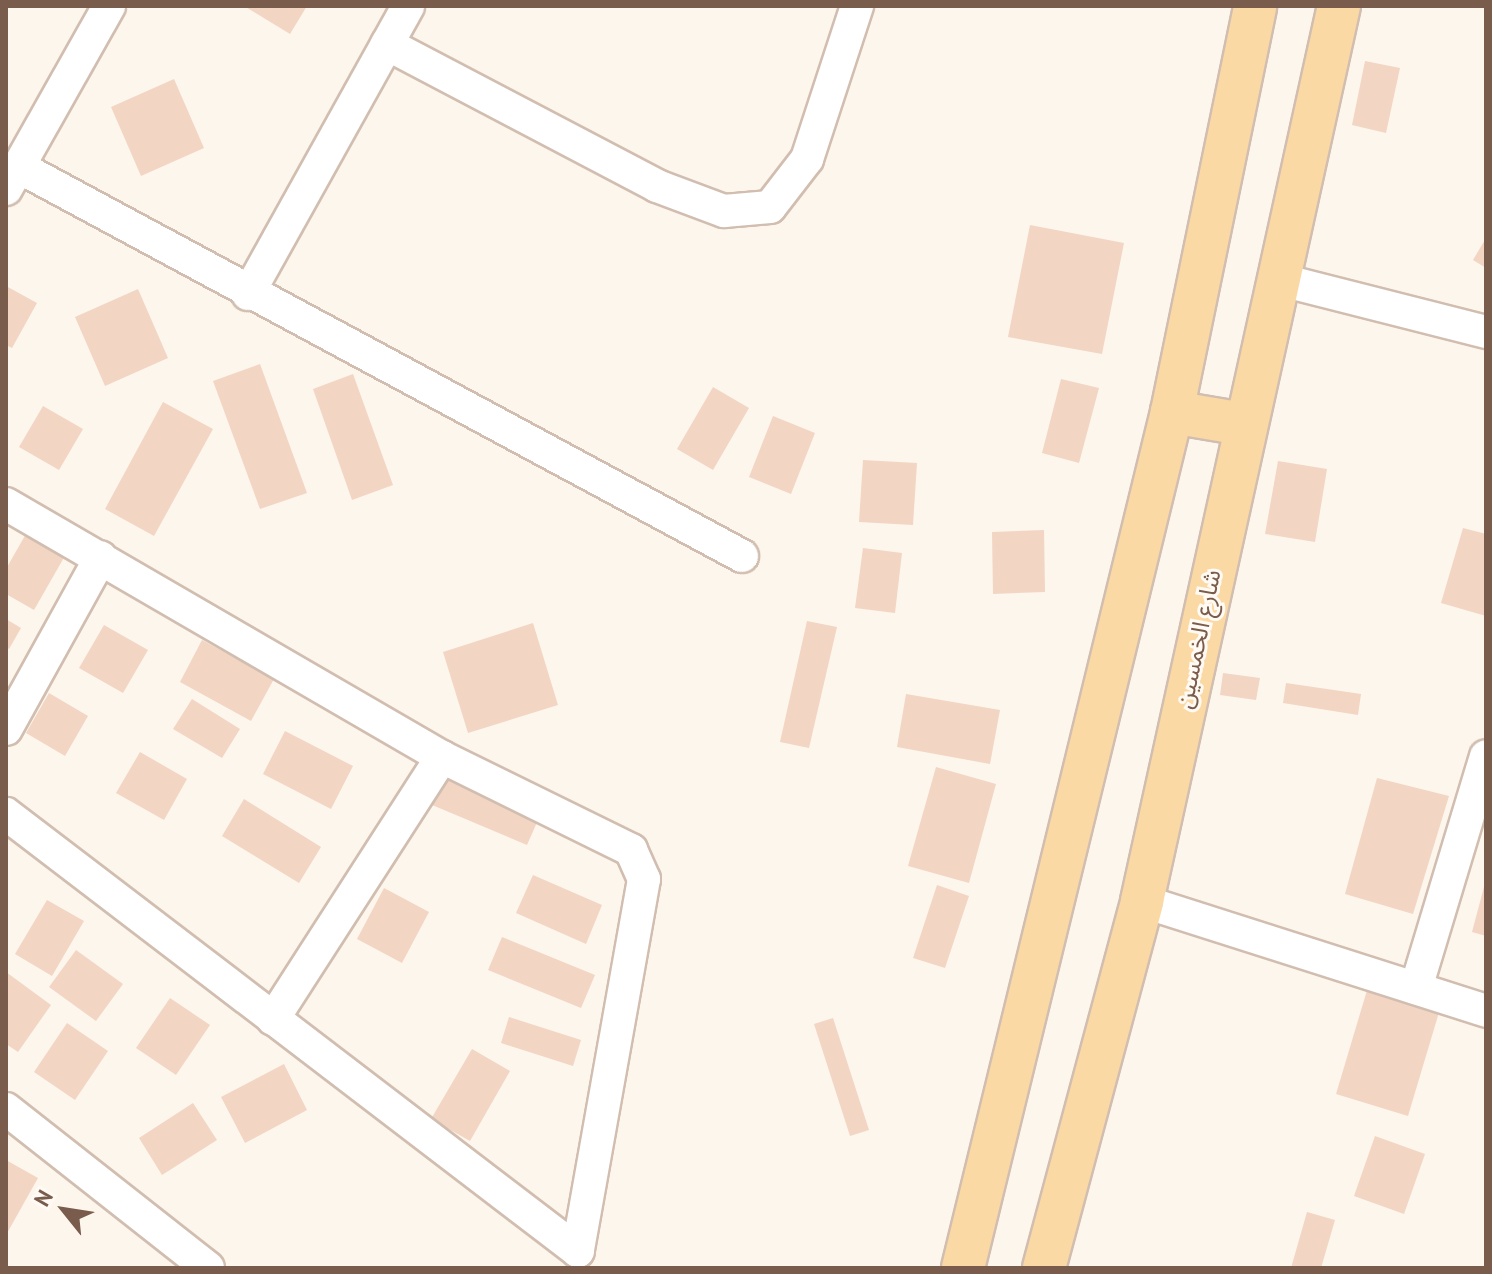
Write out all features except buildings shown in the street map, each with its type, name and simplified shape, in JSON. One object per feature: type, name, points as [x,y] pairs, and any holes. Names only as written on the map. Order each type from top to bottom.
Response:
[{"type":"main road","points":[[963,1268],[1172,412],[1255,6]]},
{"type":"main road","name":"شارع الخمسين","points":[[1044,1268],[1142,901],[1243,424],[1339,6]]},
{"type":"main road","points":[[1172,412],[1243,424]]},
{"type":"street","points":[[109,6],[12,178],[248,294],[742,556]]},
{"type":"street","points":[[248,294],[408,6]]},
{"type":"street","points":[[387,44],[657,186],[724,211],[770,207],[807,159],[857,6]]},
{"type":"street","points":[[1277,279],[1486,332]]},
{"type":"street","points":[[6,504],[442,757],[631,850],[644,879],[577,1259],[273,1019],[6,814]]},
{"type":"street","points":[[6,729],[101,557]]},
{"type":"street","points":[[1416,988],[1486,756]]},
{"type":"street","points":[[273,1019],[442,757]]},
{"type":"street","points":[[1142,901],[1486,1011]]},
{"type":"street","points":[[6,1109],[208,1268]]}]
